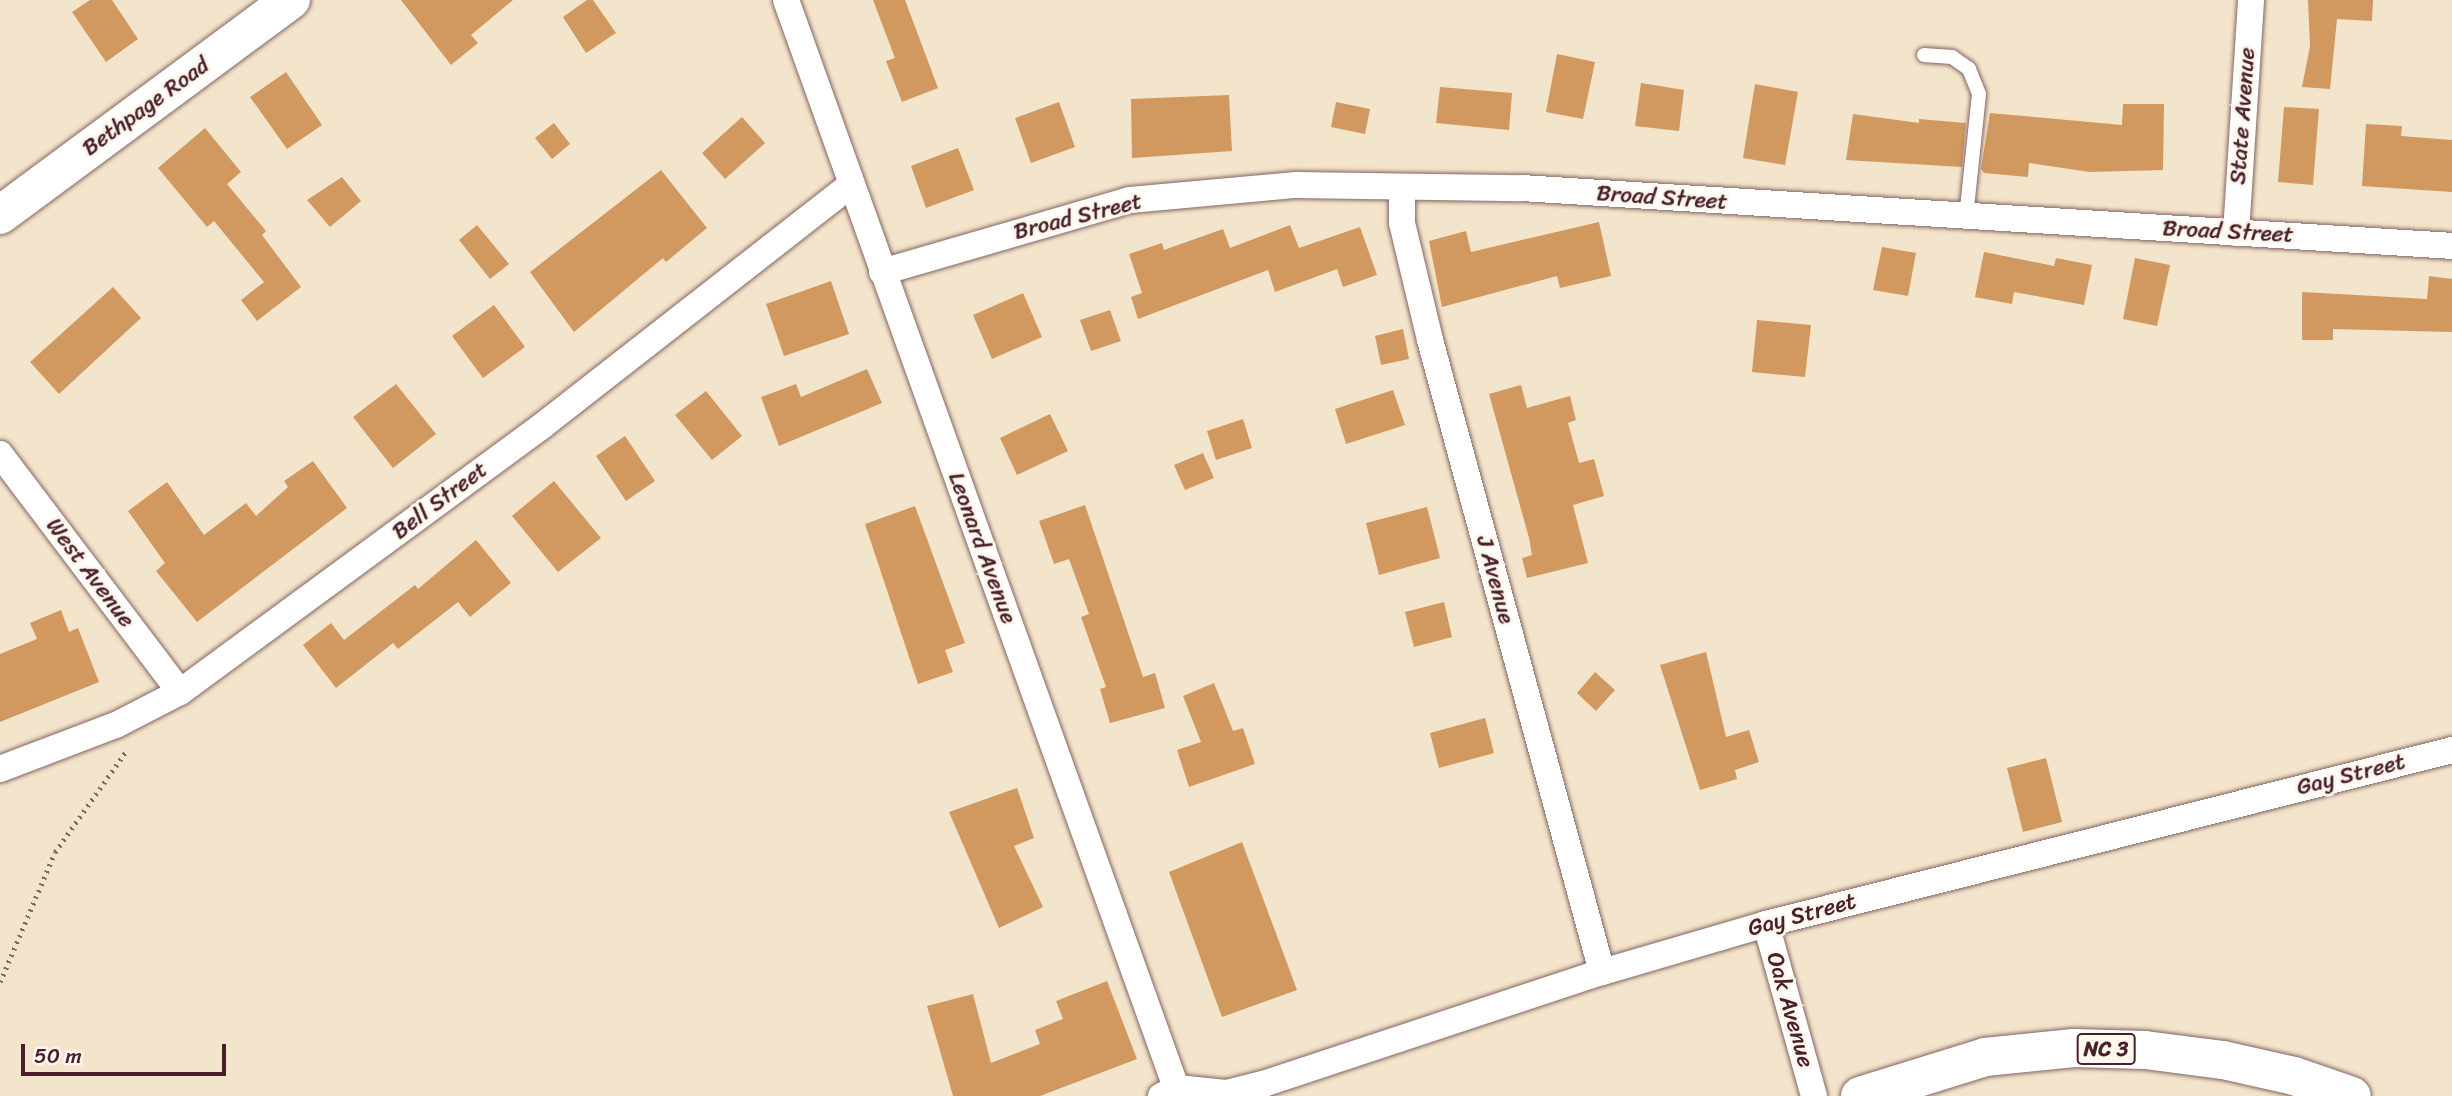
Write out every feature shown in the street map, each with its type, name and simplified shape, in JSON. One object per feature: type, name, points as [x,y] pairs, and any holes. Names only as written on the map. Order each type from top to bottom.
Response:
[{"type":"main road","name":"Bethpage Road","points":[[0,215],[291,0]]},
{"type":"main road","name":"NC 3","points":[[1860,1096],[1985,1057],[2074,1048],[2144,1049],[2223,1060],[2294,1076],[2352,1096]]},
{"type":"street","name":"Leonard Avenue","points":[[786,0],[1172,1093]]},
{"type":"street","name":"State Avenue","points":[[2236,233],[2251,0]]},
{"type":"street","name":"Bell Street","points":[[0,769],[116,725],[180,692],[542,426],[851,185]]},
{"type":"street","name":"Broad Street","points":[[882,272],[1130,200],[1296,185],[1521,188],[1966,218],[2452,246]]},
{"type":"street","name":"J Avenue","points":[[1402,187],[1402,223],[1430,340],[1602,972]]},
{"type":"street","name":"West Avenue","points":[[0,454],[180,692]]},
{"type":"street","name":"Gay Street","points":[[1172,1093],[1226,1093],[1266,1083],[1602,972],[1766,924],[2452,750]]},
{"type":"street","name":"Oak Avenue","points":[[1766,924],[1814,1096]]},
{"type":"lane","points":[[1924,55],[1952,57],[1969,69],[1979,94],[1966,218]]},
{"type":"path","points":[[0,982],[22,920],[55,852],[92,794],[137,740]]},
{"type":"building","points":[[90,0],[112,0],[138,39],[106,62],[72,12]]},
{"type":"building","points":[[401,0],[513,0],[471,35],[478,43],[451,65]]},
{"type":"building","points":[[587,0],[593,0],[616,33],[586,53],[563,17]]},
{"type":"building","points":[[873,0],[905,0],[938,88],[902,102],[886,61],[895,58]]},
{"type":"building","points":[[2308,0],[2373,0],[2372,21],[2337,19],[2330,89],[2302,87],[2310,46]]},
{"type":"building","points":[[1557,54],[1595,62],[1583,119],[1546,112]]},
{"type":"building","points":[[286,72],[322,125],[287,149],[250,97]]},
{"type":"building","points":[[1641,83],[1684,90],[1679,131],[1635,126]]},
{"type":"building","points":[[1755,84],[1798,92],[1785,165],[1743,158]]},
{"type":"building","points":[[1440,87],[1512,93],[1509,130],[1436,123]]},
{"type":"building","points":[[1229,95],[1232,151],[1132,158],[1131,99]]},
{"type":"building","points":[[1059,102],[1075,147],[1031,163],[1015,118]]},
{"type":"building","points":[[1336,102],[1370,109],[1365,134],[1331,127]]},
{"type":"building","points":[[2123,104],[2164,104],[2163,170],[2090,172],[2029,163],[2028,177],[1984,173],[1981,169],[1990,113],[2122,125]]},
{"type":"building","points":[[2284,107],[2319,109],[2313,185],[2278,182]]},
{"type":"building","points":[[1853,114],[1919,123],[1919,119],[1966,123],[1962,167],[1846,160]]},
{"type":"building","points":[[742,117],[765,143],[725,179],[702,153]]},
{"type":"building","points":[[554,123],[570,144],[552,159],[535,138]]},
{"type":"building","points":[[2366,124],[2402,126],[2401,136],[2452,140],[2452,192],[2362,186]]},
{"type":"building","points":[[205,128],[241,172],[227,184],[266,231],[262,235],[301,287],[257,321],[241,300],[264,282],[214,221],[207,227],[158,168]]},
{"type":"building","points":[[958,148],[974,190],[926,208],[911,166]]},
{"type":"building","points":[[661,170],[707,228],[666,262],[663,258],[574,332],[530,272]]},
{"type":"building","points":[[342,177],[361,201],[330,227],[307,200]]},
{"type":"building","points":[[1599,222],[1611,276],[1560,288],[1557,276],[1442,307],[1429,241],[1466,231],[1471,252]]},
{"type":"building","points":[[477,225],[509,264],[490,279],[459,240]]},
{"type":"building","points":[[1290,225],[1299,248],[1360,227],[1377,275],[1343,287],[1337,269],[1275,292],[1268,270],[1138,319],[1131,297],[1142,293],[1129,254],[1162,243],[1164,250],[1223,229],[1230,248]]},
{"type":"building","points":[[1882,247],[1916,253],[1908,296],[1873,290]]},
{"type":"building","points":[[1984,252],[2054,266],[2056,258],[2092,265],[2084,305],[2014,292],[2012,304],[1975,297]]},
{"type":"building","points":[[2135,258],[2170,265],[2157,326],[2123,319]]},
{"type":"building","points":[[2429,276],[2452,279],[2452,332],[2333,329],[2333,340],[2302,340],[2302,292],[2427,299]]},
{"type":"building","points":[[831,281],[849,334],[784,356],[766,304]]},
{"type":"building","points":[[113,287],[141,318],[59,394],[30,362]]},
{"type":"building","points":[[1023,293],[1042,337],[992,359],[973,315]]},
{"type":"building","points":[[494,305],[525,347],[483,378],[452,336]]},
{"type":"building","points":[[1110,310],[1121,341],[1091,351],[1080,320]]},
{"type":"building","points":[[1757,320],[1811,325],[1805,377],[1752,372]]},
{"type":"building","points":[[1403,329],[1409,359],[1381,365],[1375,336]]},
{"type":"building","points":[[867,369],[882,403],[779,446],[761,397],[796,384],[801,397]]},
{"type":"building","points":[[396,384],[436,434],[393,468],[353,417]]},
{"type":"building","points":[[1521,385],[1527,408],[1570,396],[1576,420],[1568,423],[1579,463],[1594,459],[1604,496],[1573,505],[1588,563],[1527,578],[1522,558],[1532,555],[1529,538],[1489,394]]},
{"type":"building","points":[[1393,390],[1405,425],[1346,444],[1335,409]]},
{"type":"building","points":[[706,391],[742,436],[712,460],[675,415]]},
{"type":"building","points":[[1050,414],[1068,451],[1017,475],[1000,438]]},
{"type":"building","points":[[1243,419],[1252,448],[1216,460],[1207,431]]},
{"type":"building","points":[[625,436],[655,481],[626,501],[596,456]]},
{"type":"building","points":[[1203,453],[1214,478],[1185,490],[1174,465]]},
{"type":"building","points":[[313,461],[347,508],[197,622],[156,571],[165,563],[128,511],[167,482],[204,535],[246,503],[256,516],[288,487],[284,481]]},
{"type":"building","points":[[554,481],[601,538],[558,572],[512,516]]},
{"type":"building","points":[[1085,505],[1143,677],[1155,673],[1165,708],[1110,723],[1100,689],[1106,687],[1081,617],[1089,614],[1069,559],[1054,564],[1039,521]]},
{"type":"building","points":[[915,506],[965,643],[945,650],[953,672],[918,684],[865,524]]},
{"type":"building","points":[[1427,507],[1440,558],[1379,575],[1366,523]]},
{"type":"building","points":[[476,540],[511,583],[470,617],[458,602],[398,649],[393,643],[336,688],[303,645],[331,623],[344,640],[415,585],[418,589]]},
{"type":"building","points":[[1444,602],[1452,637],[1414,647],[1405,612]]},
{"type":"building","points":[[61,610],[69,632],[78,628],[99,682],[0,722],[0,654],[37,639],[30,623]]},
{"type":"building","points":[[1706,652],[1726,737],[1749,730],[1759,762],[1735,770],[1737,779],[1700,790],[1660,665]]},
{"type":"building","points":[[1595,672],[1615,690],[1596,711],[1577,693]]},
{"type":"building","points":[[1214,683],[1233,731],[1243,728],[1255,764],[1189,787],[1177,750],[1201,742],[1183,696]]},
{"type":"building","points":[[1485,718],[1494,753],[1439,768],[1430,733]]},
{"type":"building","points":[[2046,758],[2062,822],[2023,832],[2007,768]]},
{"type":"building","points":[[1017,788],[1034,838],[1014,846],[1043,907],[999,928],[949,812]]},
{"type":"building","points":[[1242,842],[1297,990],[1222,1017],[1169,872]]},
{"type":"building","points":[[1107,981],[1137,1059],[1040,1096],[953,1096],[927,1006],[973,994],[991,1063],[1040,1044],[1035,1030],[1063,1019],[1056,1001]]}]
